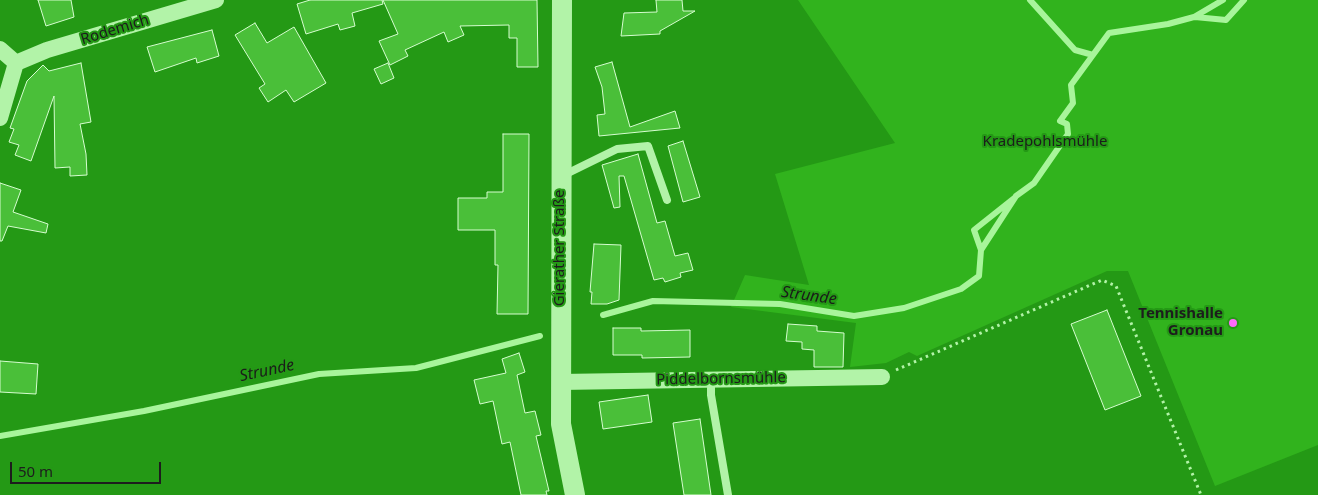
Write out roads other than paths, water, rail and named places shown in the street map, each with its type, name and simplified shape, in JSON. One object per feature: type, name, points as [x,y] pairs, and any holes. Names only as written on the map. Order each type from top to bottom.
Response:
[{"type":"street","name":"Rodemich","points":[[16,63],[47,50],[216,0]]},
{"type":"street","name":"Gierather Straße","points":[[562,0],[560,176],[561,424],[575,495]]},
{"type":"street","points":[[0,49],[16,63],[0,118]]},
{"type":"street","name":"Piddelbornsmühle","points":[[560,382],[882,377]]},
{"type":"lane","points":[[560,176],[618,149],[648,146],[667,200]]},
{"type":"lane","points":[[711,379],[711,395],[728,495]]},
{"type":"waterway","points":[[1030,0],[1075,50],[1093,55]]},
{"type":"waterway","name":"Strunde","points":[[603,315],[653,301],[780,304],[854,316],[904,308],[961,289],[979,276],[981,250],[1016,196],[1034,183],[1068,134],[1067,124],[1060,121],[1073,103],[1071,85],[1109,33],[1168,24],[1194,17],[1223,0]]},
{"type":"waterway","name":"Strunde","points":[[1195,17],[1226,20],[1244,0]]},
{"type":"waterway","name":"Strunde","points":[[981,250],[974,230],[1013,199]]},
{"type":"waterway","name":"Strunde","points":[[0,436],[144,411],[319,374],[416,368],[540,336]]},
{"type":"place","name":"Tennishalle Gronau","points":[[1233,323]]},
{"type":"park label","name":"Kradepohlsmühle","points":[[1045,142]]}]
